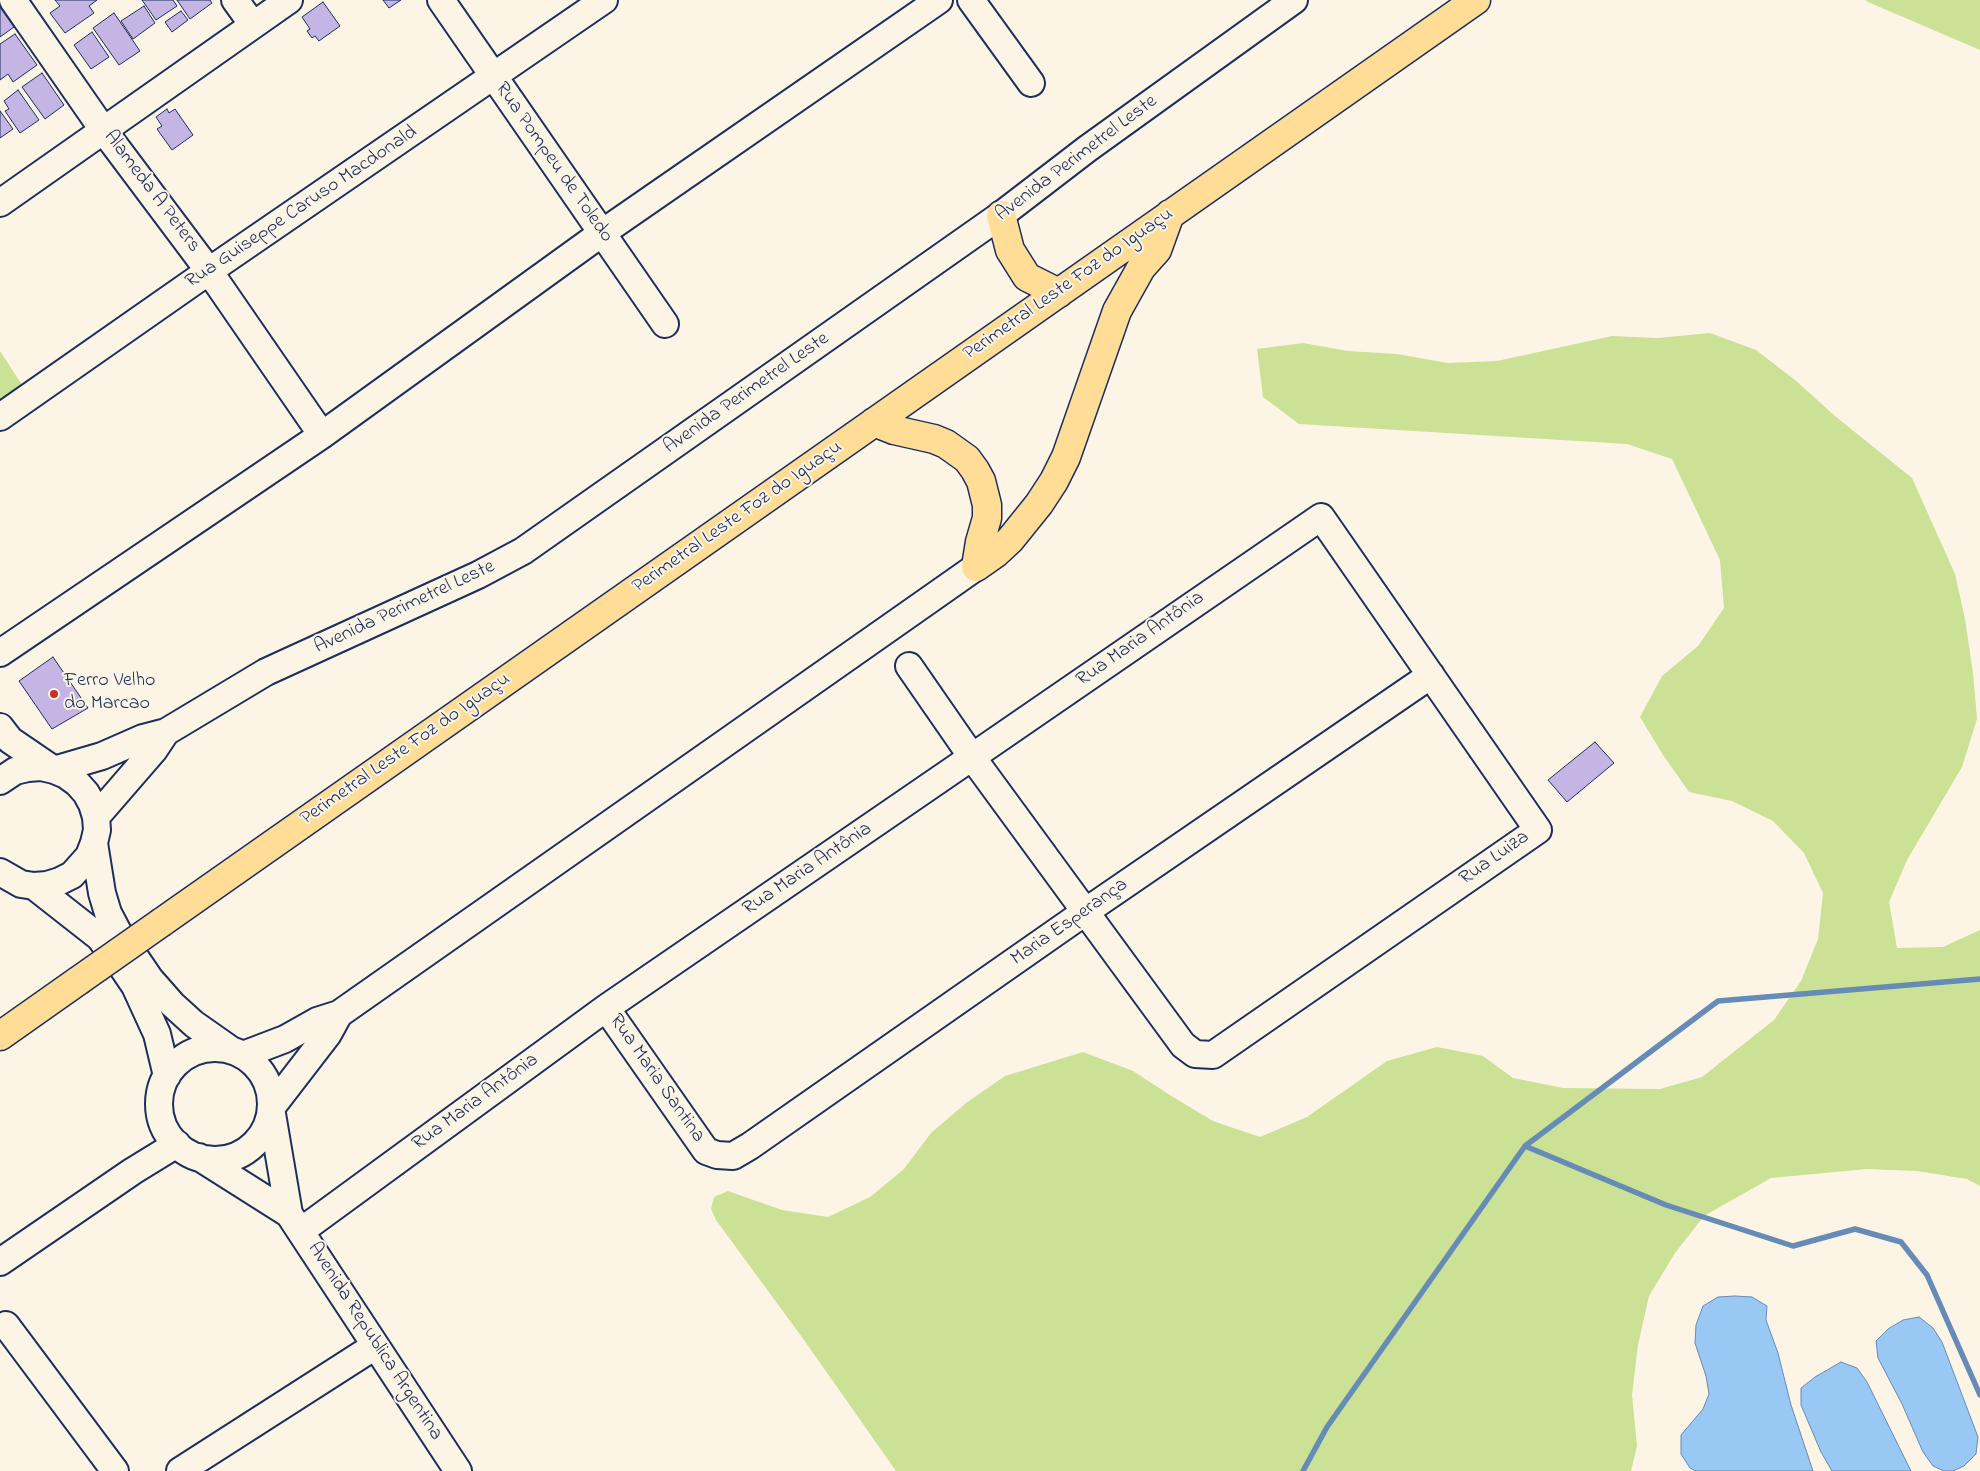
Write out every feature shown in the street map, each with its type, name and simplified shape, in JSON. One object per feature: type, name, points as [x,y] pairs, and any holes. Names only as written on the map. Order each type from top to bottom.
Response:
[{"type":"highway","name":"Perimetral Leste Foz do Iguaçu","points":[[0,1036],[1476,0]]},
{"type":"highway","points":[[976,567],[1010,540],[1039,504],[1054,481],[1066,457],[1117,312],[1128,289],[1157,250],[1170,214]]},
{"type":"highway","points":[[1001,216],[1010,250],[1028,277],[1059,293]]},
{"type":"highway","points":[[874,422],[894,430],[934,439],[946,444],[967,459],[975,470],[981,481],[987,505],[987,518],[980,542],[976,567]]},
{"type":"street","name":"Alameda A Peters","points":[[13,0],[104,130],[209,271],[322,435]]},
{"type":"street","points":[[235,0],[253,25]]},
{"type":"street","points":[[0,203],[289,0]]},
{"type":"street","name":"Rua Pompeu de Toledo","points":[[441,0],[665,324]]},
{"type":"street","name":"Rua Guiseppe Caruso Macdonald","points":[[0,418],[209,271],[604,0]]},
{"type":"street","points":[[0,653],[322,435],[602,233],[939,0]]},
{"type":"street","points":[[971,0],[1031,83]]},
{"type":"street","name":"Avenida Perimetrel Leste","points":[[54,770],[102,756],[143,738],[166,732],[266,672],[478,575],[523,551],[1001,216],[1088,149],[1294,0]]},
{"type":"street","name":"Rua Luiza","points":[[1085,912],[1182,1045],[1195,1054],[1213,1055],[1538,830],[1321,517]]},
{"type":"street","name":"Rua Maria Antônia","points":[[295,1222],[1321,517]]},
{"type":"street","points":[[339,1014],[328,1034],[271,1108],[264,1131],[247,1150],[223,1159],[211,1159],[188,1151],[169,1135],[160,1112],[162,1087],[174,1065],[194,1051],[206,1048],[237,1053],[285,1039],[317,1022],[339,1014],[976,567]]},
{"type":"street","points":[[909,666],[972,757],[1085,912]]},
{"type":"street","name":"Maria Esperança","points":[[706,1150],[717,1155],[732,1156],[750,1146],[1085,912],[1431,675]]},
{"type":"street","points":[[0,728],[10,740],[54,770],[72,779],[86,792],[96,817],[94,843],[102,893],[108,913],[118,932],[150,979],[172,1004],[194,1024],[253,1063],[261,1072],[270,1095],[271,1108]]},
{"type":"street","name":"Avenida Perimetrel Leste","points":[[96,817],[154,750],[166,732]]},
{"type":"street","points":[[0,781],[15,771],[28,768],[41,767],[54,770]]},
{"type":"street","points":[[14,883],[47,885],[72,875],[89,856],[94,843]]},
{"type":"street","points":[[14,883],[99,937],[135,986],[157,1034],[167,1076]]},
{"type":"street","name":"Rua Maria Santina","points":[[606,1008],[706,1150]]},
{"type":"street","name":"Avenida Republica Argentina","points":[[271,1108],[295,1222],[458,1471]]},
{"type":"street","points":[[0,1262],[133,1171],[188,1151]]},
{"type":"street","name":"Avenida Republica Argentina","points":[[188,1151],[295,1222]]},
{"type":"street","points":[[6,1325],[115,1471]]},
{"type":"street","points":[[180,1471],[375,1346]]},
{"type":"green space","points":[[1865,0],[1980,0],[1980,50],[1868,2]]},
{"type":"green space","points":[[1710,333],[1756,350],[1795,380],[1835,416],[1912,478],[1955,574],[1965,619],[1973,673],[1977,719],[1962,767],[1907,860],[1889,902],[1897,948],[1943,947],[1980,930],[1980,1186],[1967,1179],[1917,1171],[1867,1169],[1771,1178],[1704,1216],[1675,1253],[1649,1296],[1638,1345],[1632,1395],[1637,1446],[1631,1471],[896,1471],[804,1340],[716,1220],[711,1209],[714,1197],[728,1191],[782,1210],[828,1217],[870,1197],[904,1169],[931,1133],[966,1103],[1005,1076],[1083,1052],[1133,1071],[1213,1121],[1260,1137],[1307,1117],[1387,1061],[1437,1047],[1483,1056],[1513,1078],[1563,1088],[1660,1089],[1702,1077],[1774,1020],[1801,981],[1818,939],[1823,893],[1804,853],[1773,821],[1732,801],[1689,792],[1663,755],[1640,717],[1662,676],[1698,646],[1724,608],[1720,560],[1672,459],[1627,444],[1299,424],[1263,397],[1257,349],[1303,343],[1348,351],[1397,354],[1448,363],[1497,361],[1612,336],[1658,338]]},
{"type":"green space","points":[[0,351],[22,385],[0,400]]},
{"type":"water","points":[[1718,1297],[1752,1297],[1767,1306],[1766,1320],[1778,1353],[1791,1405],[1813,1471],[1696,1471],[1690,1468],[1681,1454],[1681,1435],[1703,1409],[1709,1394],[1706,1376],[1695,1343],[1696,1325],[1703,1306]]},
{"type":"water","points":[[1919,1317],[1933,1328],[1942,1342],[1978,1437],[1976,1454],[1964,1466],[1953,1471],[1944,1471],[1933,1466],[1923,1452],[1902,1404],[1878,1358],[1876,1341],[1888,1329],[1903,1320]]},
{"type":"water","points":[[1841,1362],[1857,1368],[1867,1382],[1911,1471],[1832,1471],[1821,1452],[1801,1405],[1801,1388],[1815,1377]]},
{"type":"building","points":[[55,0],[97,0],[89,6],[94,13],[65,33],[50,13],[60,6]]},
{"type":"building","points":[[142,0],[173,0],[177,6],[156,20]]},
{"type":"building","points":[[177,0],[210,0],[212,3],[190,19]]},
{"type":"building","points":[[383,0],[401,0],[389,8]]},
{"type":"building","points":[[323,2],[340,26],[319,41],[315,36],[312,38],[307,31],[310,29],[302,17]]},
{"type":"building","points":[[144,6],[155,23],[133,39],[121,21]]},
{"type":"building","points":[[0,7],[14,27],[0,37]]},
{"type":"building","points":[[181,11],[188,20],[172,32],[165,22]]},
{"type":"building","points":[[114,13],[140,51],[119,65],[93,28]]},
{"type":"building","points":[[92,32],[109,57],[91,69],[74,45]]},
{"type":"building","points":[[15,34],[37,65],[13,82],[8,74],[0,80],[0,44]]},
{"type":"building","points":[[42,73],[64,105],[45,119],[22,87]]},
{"type":"building","points":[[18,90],[39,120],[20,133],[5,111],[9,109],[4,101]]},
{"type":"building","points":[[167,109],[169,113],[175,109],[193,135],[172,150],[157,129],[162,126],[156,117]]},
{"type":"building","points":[[0,111],[13,129],[0,138]]},
{"type":"building","name":"Ferro Velho do Marcao","points":[[53,657],[88,708],[52,729],[19,681]]},
{"type":"building","points":[[1595,742],[1614,763],[1567,802],[1548,780]]},
{"type":"waterway","points":[[1303,1471],[1327,1427],[1525,1146],[1718,1001],[1980,979]]},
{"type":"waterway","points":[[1525,1146],[1666,1205],[1793,1246],[1855,1229],[1901,1242],[1927,1275],[1980,1395]]},
{"type":"place","name":"Ferro Velho do Marcao","points":[[54,694]]}]
